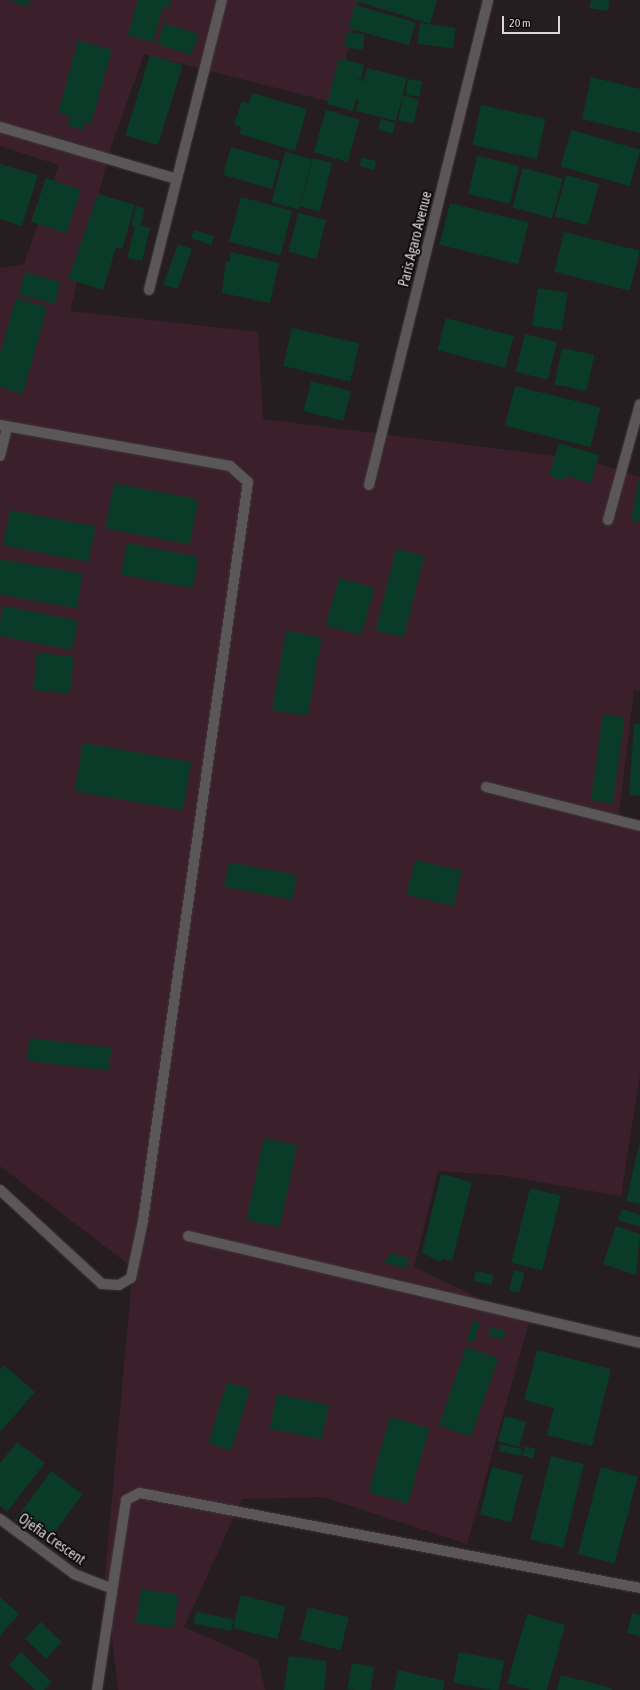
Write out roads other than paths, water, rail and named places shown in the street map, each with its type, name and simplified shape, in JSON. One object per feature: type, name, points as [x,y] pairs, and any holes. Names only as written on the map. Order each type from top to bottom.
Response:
[{"type":"street","points":[[149,290],[222,0]]},
{"type":"street","name":"Paris Agaro Avenue","points":[[369,485],[488,0]]},
{"type":"street","points":[[0,127],[177,180]]},
{"type":"street","points":[[608,520],[640,404]]},
{"type":"street","points":[[0,456],[3,426],[230,466],[248,482],[143,1221],[131,1278],[119,1285],[102,1284],[0,1190]]},
{"type":"street","points":[[486,787],[640,826]]},
{"type":"street","points":[[188,1236],[640,1343]]},
{"type":"street","points":[[97,1690],[109,1587],[126,1500],[140,1492],[640,1588]]},
{"type":"street","name":"Ojefia Crescent","points":[[0,1519],[74,1574],[109,1587]]}]
